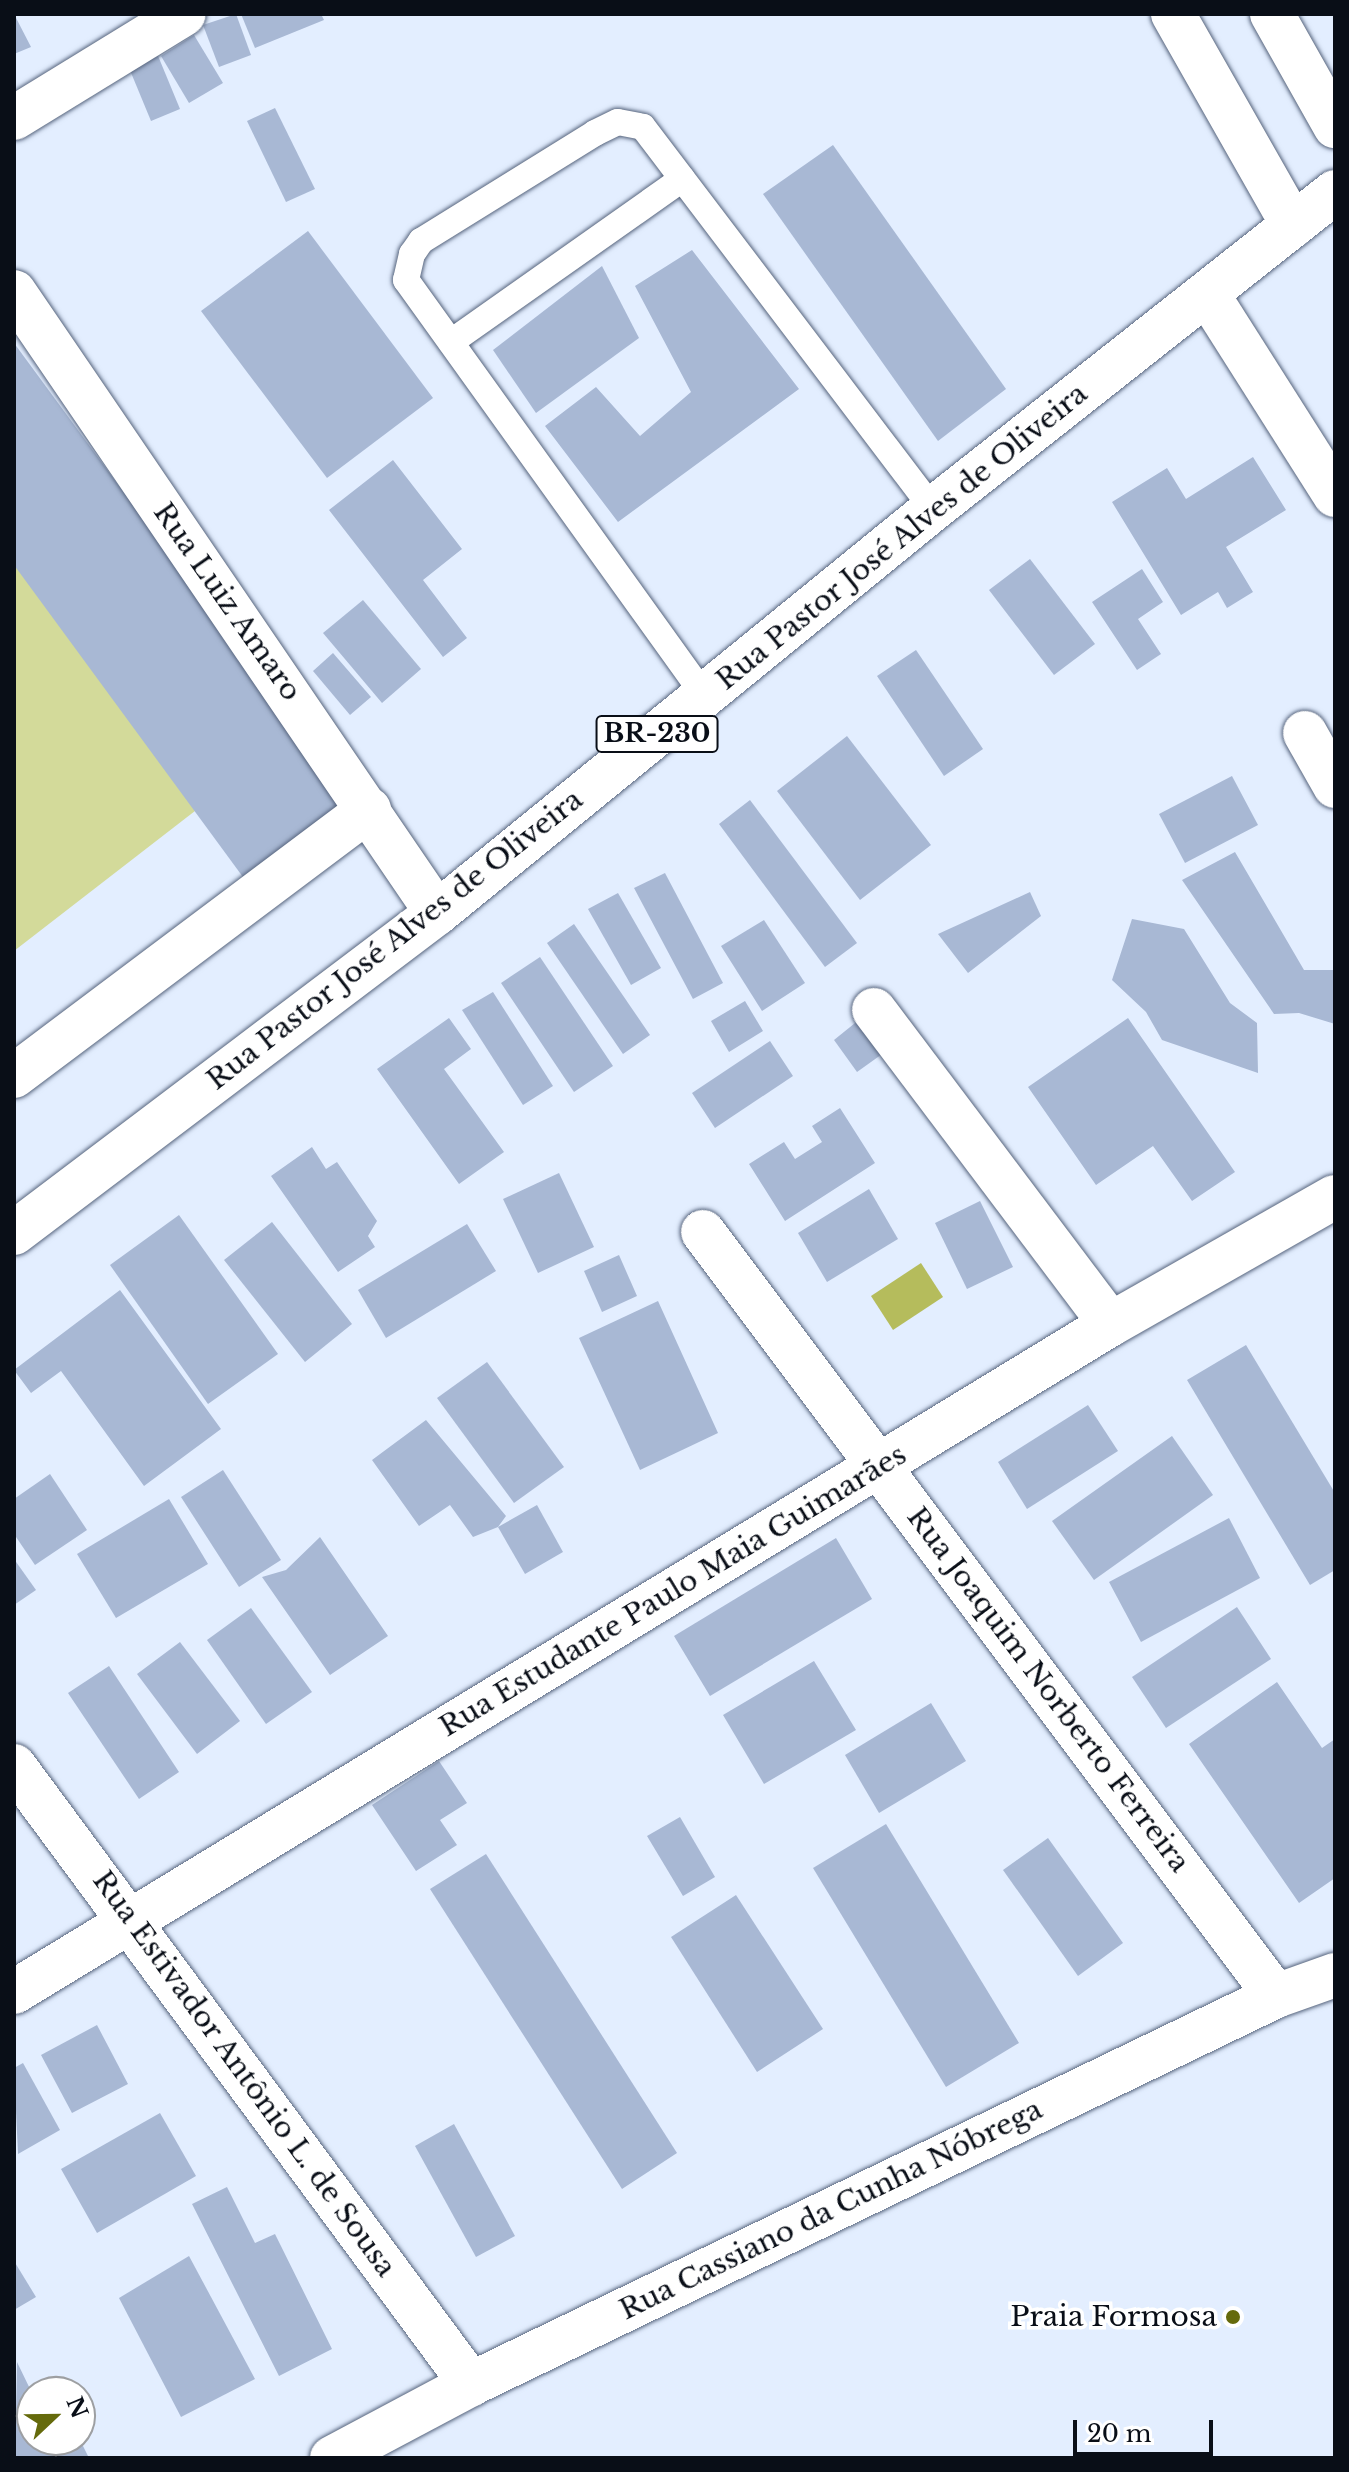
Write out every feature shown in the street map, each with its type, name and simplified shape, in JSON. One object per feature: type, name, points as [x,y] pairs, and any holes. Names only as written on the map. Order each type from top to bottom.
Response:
[{"type":"street","points":[[14,118],[184,14]]},
{"type":"street","points":[[1173,14],[1293,225]]},
{"type":"street","points":[[1272,14],[1335,126]]},
{"type":"street","name":"Rua Pastor José Alves de Oliveira","points":[[14,1233],[437,913],[933,509],[1335,192]]},
{"type":"street","name":"Rua Luiz Amaro","points":[[14,292],[437,913]]},
{"type":"street","points":[[1208,295],[1335,495]]},
{"type":"street","points":[[1305,733],[1335,786]]},
{"type":"street","points":[[14,1076],[369,809]]},
{"type":"street","points":[[874,1010],[1111,1324]]},
{"type":"street","name":"Rua Estudante Paulo Maia Guimarães","points":[[14,1992],[1111,1324],[1335,1197]]},
{"type":"street","name":"Rua Joaquim Norberto Ferreira","points":[[703,1232],[881,1465],[1276,1996]]},
{"type":"street","name":"Rua Estivador Antônio L. de Sousa","points":[[14,1766],[132,1920],[471,2384]]},
{"type":"street","name":"Rua Cassiano da Cunha Nóbrega","points":[[332,2458],[471,2384],[1276,1996],[1335,1975]]},
{"type":"lane","points":[[704,695],[406,280],[412,254],[421,241],[618,122],[643,127],[933,509]]},
{"type":"lane","points":[[451,342],[682,179]]},
{"type":"shaded area","points":[[14,564],[204,804],[14,951]]},
{"type":"shaded area","points":[[921,1263],[943,1297],[893,1330],[871,1296]]},
{"type":"building","points":[[14,14],[31,47],[14,54]]},
{"type":"building","points":[[236,14],[251,55],[219,67],[203,25]]},
{"type":"building","points":[[241,14],[321,14],[324,20],[255,48]]},
{"type":"building","points":[[194,35],[223,83],[189,103],[161,56]]},
{"type":"building","points":[[156,51],[180,109],[151,121],[127,63]]},
{"type":"building","points":[[275,108],[315,189],[286,202],[247,121]]},
{"type":"building","points":[[833,145],[1006,389],[938,441],[763,194]]},
{"type":"building","points":[[308,231],[433,398],[327,478],[201,311]]},
{"type":"building","points":[[692,250],[799,389],[618,522],[545,426],[596,387],[640,436],[691,392],[635,286]]},
{"type":"building","points":[[602,266],[639,338],[536,413],[493,350]]},
{"type":"building","points":[[14,343],[357,810],[251,888],[14,565]]},
{"type":"building","points":[[1253,457],[1286,510],[1226,547],[1253,592],[1227,608],[1218,592],[1181,615],[1112,502],[1167,468],[1186,499]]},
{"type":"building","points":[[393,460],[462,549],[423,580],[467,638],[443,657],[329,510]]},
{"type":"building","points":[[1030,559],[1095,644],[1054,675],[989,590]]},
{"type":"building","points":[[1142,569],[1163,602],[1138,619],[1161,654],[1137,670],[1092,602]]},
{"type":"building","points":[[363,600],[421,669],[382,703],[323,633]]},
{"type":"building","points":[[916,650],[983,749],[944,776],[877,676]]},
{"type":"building","points":[[333,653],[371,697],[350,715],[313,671]]},
{"type":"building","points":[[847,736],[931,845],[860,900],[777,791]]},
{"type":"building","points":[[1232,776],[1258,825],[1185,863],[1159,814]]},
{"type":"building","points":[[750,800],[857,943],[825,967],[719,824]]},
{"type":"building","points":[[1235,852],[1304,970],[1335,970],[1335,1024],[1299,1013],[1274,1014],[1182,880]]},
{"type":"building","points":[[665,873],[723,983],[693,999],[634,888]]},
{"type":"building","points":[[1030,892],[1041,916],[968,973],[938,934]]},
{"type":"building","points":[[618,893],[661,968],[631,985],[588,909]]},
{"type":"building","points":[[1132,919],[1184,929],[1230,1003],[1257,1023],[1258,1073],[1162,1040],[1146,1012],[1112,980]]},
{"type":"building","points":[[764,920],[805,983],[762,1011],[721,946]]},
{"type":"building","points":[[574,924],[650,1035],[623,1054],[547,943]]},
{"type":"building","points":[[540,957],[613,1066],[574,1092],[501,983]]},
{"type":"building","points":[[493,992],[553,1086],[523,1105],[462,1010]]},
{"type":"building","points":[[745,1001],[763,1031],[729,1052],[711,1021]]},
{"type":"building","points":[[449,1018],[471,1049],[444,1069],[504,1152],[459,1184],[377,1069]]},
{"type":"building","points":[[1128,1018],[1235,1172],[1192,1201],[1153,1146],[1096,1185],[1028,1087]]},
{"type":"building","points":[[860,1019],[885,1052],[857,1072],[834,1040]]},
{"type":"building","points":[[770,1041],[793,1076],[715,1128],[692,1093]]},
{"type":"building","points":[[840,1108],[875,1163],[785,1221],[749,1164],[784,1142],[795,1159],[822,1142],[812,1126]]},
{"type":"building","points":[[312,1147],[326,1169],[337,1162],[377,1221],[368,1236],[375,1247],[338,1272],[271,1176]]},
{"type":"building","points":[[559,1173],[594,1247],[538,1273],[503,1199]]},
{"type":"building","points":[[869,1189],[898,1239],[827,1282],[798,1233]]},
{"type":"building","points":[[980,1201],[1013,1267],[967,1289],[935,1223]]},
{"type":"building","points":[[179,1215],[278,1354],[208,1404],[110,1265]]},
{"type":"building","points":[[272,1222],[352,1324],[305,1362],[224,1260]]},
{"type":"building","points":[[467,1224],[496,1271],[386,1338],[358,1290]]},
{"type":"building","points":[[619,1255],[637,1296],[602,1312],[584,1271]]},
{"type":"building","points":[[120,1290],[221,1429],[144,1486],[61,1371],[31,1393],[14,1370]]},
{"type":"building","points":[[658,1301],[718,1433],[640,1470],[579,1338]]},
{"type":"building","points":[[1246,1345],[1335,1493],[1335,1570],[1310,1585],[1187,1380]]},
{"type":"building","points":[[487,1362],[564,1467],[514,1503],[437,1398]]},
{"type":"building","points":[[1088,1405],[1118,1451],[1027,1509],[998,1462]]},
{"type":"building","points":[[426,1420],[506,1516],[498,1527],[473,1537],[450,1505],[419,1526],[372,1460]]},
{"type":"building","points":[[1172,1436],[1213,1495],[1094,1580],[1052,1521]]},
{"type":"building","points":[[223,1470],[281,1560],[239,1587],[181,1497]]},
{"type":"building","points":[[50,1474],[87,1530],[35,1565],[14,1534],[14,1499]]},
{"type":"building","points":[[169,1499],[208,1564],[116,1618],[77,1554]]},
{"type":"building","points":[[537,1505],[563,1552],[525,1574],[498,1527]]},
{"type":"building","points":[[1229,1518],[1260,1578],[1141,1642],[1109,1582]]},
{"type":"building","points":[[320,1537],[388,1636],[330,1675],[262,1577],[286,1570]]},
{"type":"building","points":[[836,1538],[872,1599],[710,1696],[674,1636]]},
{"type":"building","points":[[14,1559],[36,1590],[14,1605]]},
{"type":"building","points":[[1237,1607],[1271,1659],[1166,1728],[1132,1677]]},
{"type":"building","points":[[251,1608],[312,1692],[266,1724],[207,1640]]},
{"type":"building","points":[[180,1642],[240,1721],[197,1754],[137,1674]]},
{"type":"building","points":[[814,1661],[856,1730],[764,1784],[723,1715]]},
{"type":"building","points":[[109,1666],[179,1772],[139,1799],[68,1693]]},
{"type":"building","points":[[1277,1682],[1322,1748],[1335,1739],[1335,1878],[1299,1903],[1189,1744]]},
{"type":"building","points":[[931,1703],[966,1761],[879,1813],[845,1755]]},
{"type":"building","points":[[439,1761],[467,1803],[440,1820],[457,1845],[416,1871],[372,1805]]},
{"type":"building","points":[[680,1817],[715,1877],[683,1896],[647,1836]]},
{"type":"building","points":[[886,1824],[1019,2043],[946,2087],[813,1868]]},
{"type":"building","points":[[1048,1838],[1123,1943],[1078,1976],[1003,1870]]},
{"type":"building","points":[[486,1854],[677,2153],[622,2189],[430,1889]]},
{"type":"building","points":[[736,1895],[823,2029],[757,2072],[671,1937]]},
{"type":"building","points":[[97,2025],[128,2084],[72,2113],[41,2055]]},
{"type":"building","points":[[23,2063],[60,2130],[18,2154],[14,2068]]},
{"type":"building","points":[[160,2113],[196,2176],[97,2233],[61,2169]]},
{"type":"building","points":[[454,2124],[515,2236],[476,2257],[415,2146]]},
{"type":"building","points":[[227,2187],[255,2243],[275,2234],[332,2349],[279,2376],[192,2204]]},
{"type":"building","points":[[189,2256],[255,2379],[181,2417],[119,2298]]},
{"type":"building","points":[[14,2261],[36,2297],[14,2310]]},
{"type":"building","points":[[17,2362],[24,2376],[17,2376]]},
{"type":"building","points":[[16,2410],[16,2456],[89,2458],[15,2458]]},
{"type":"place","name":"Praia Formosa","points":[[1233,2317]]}]
